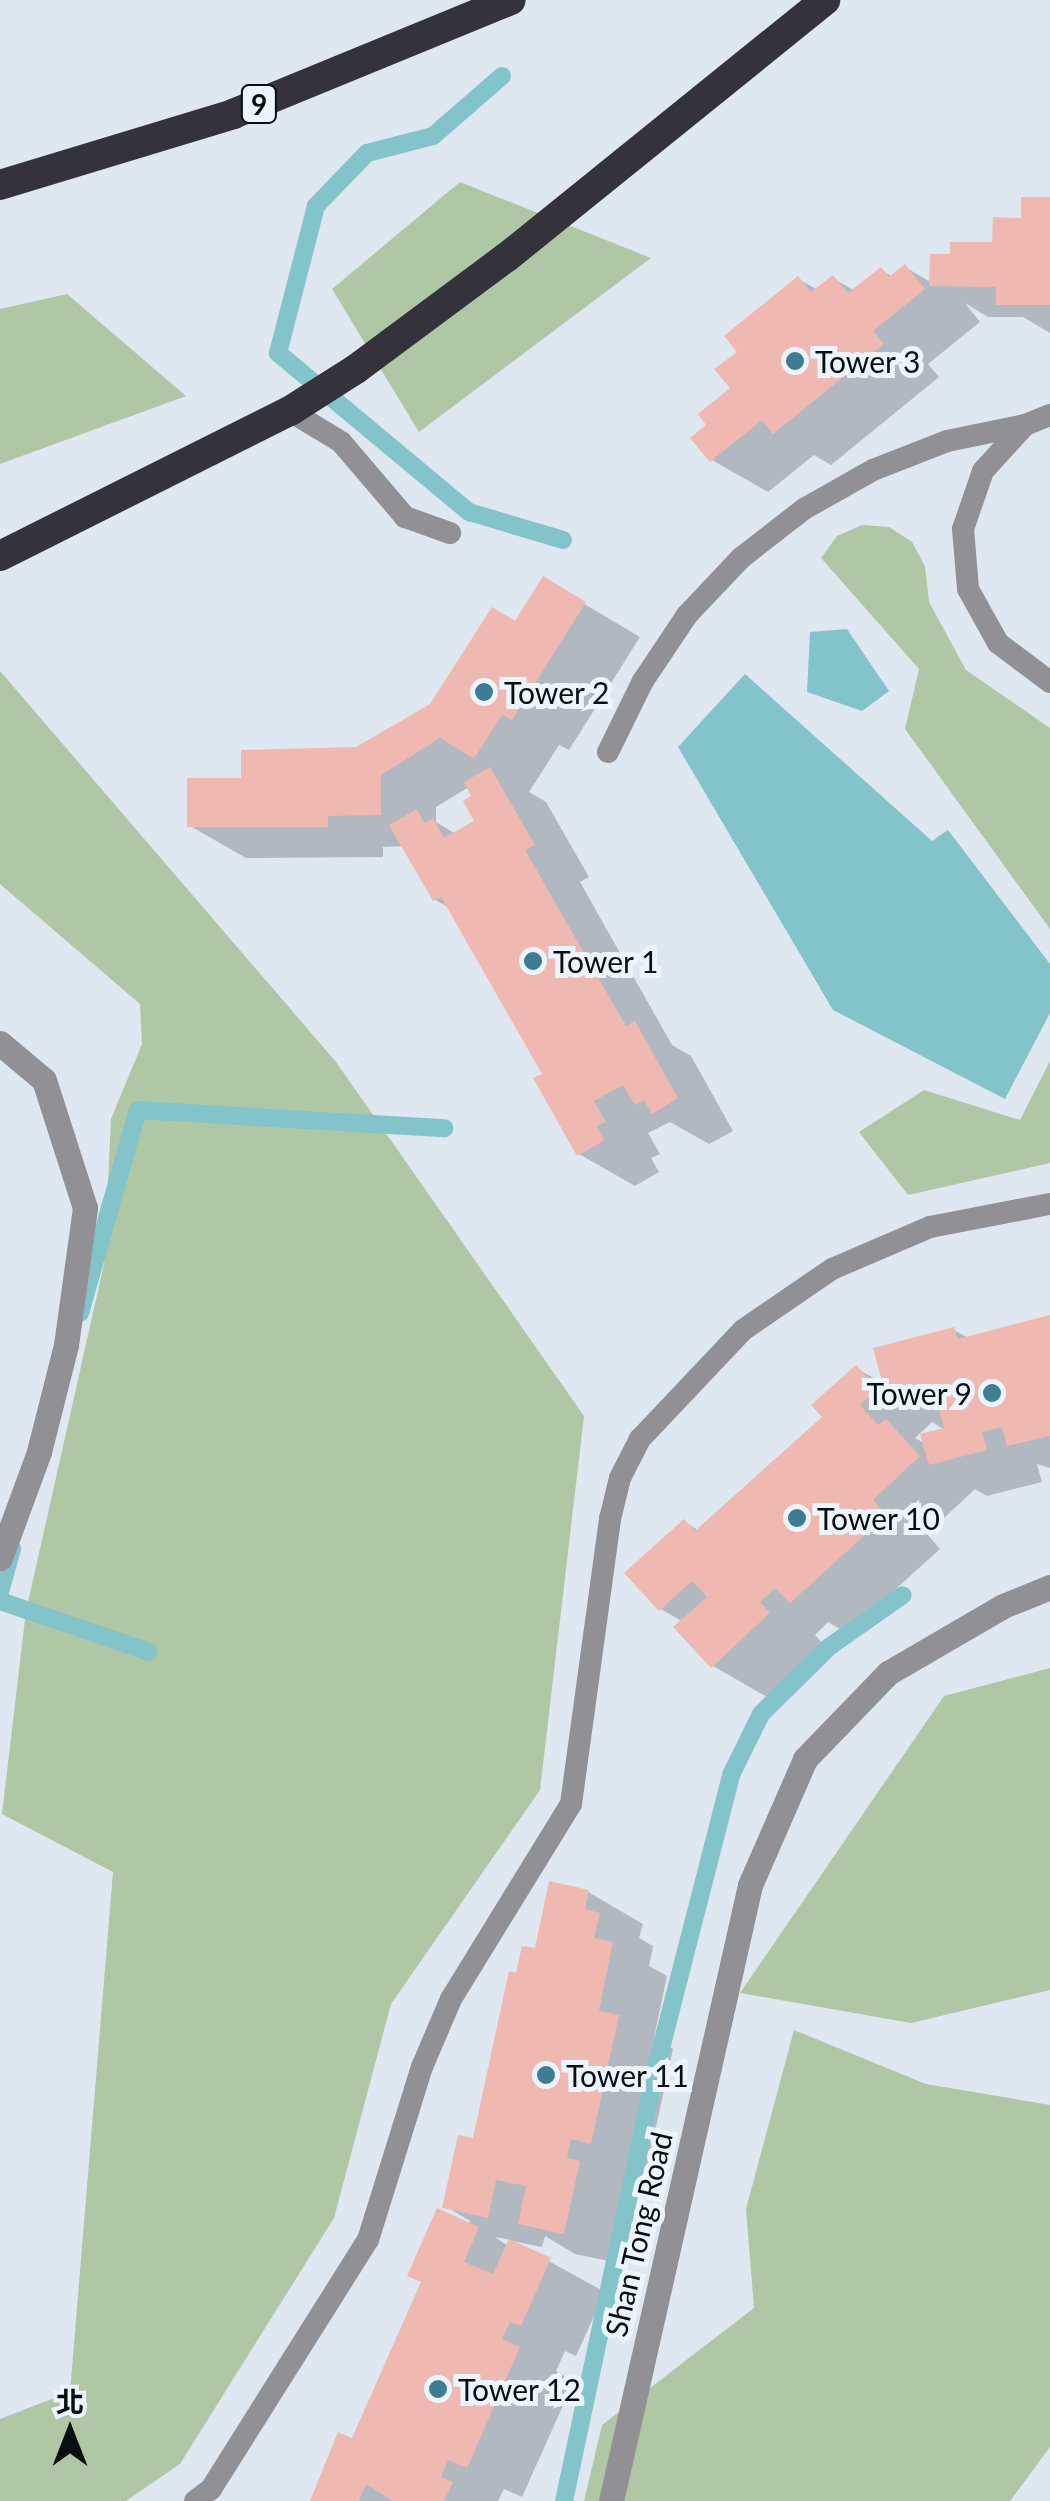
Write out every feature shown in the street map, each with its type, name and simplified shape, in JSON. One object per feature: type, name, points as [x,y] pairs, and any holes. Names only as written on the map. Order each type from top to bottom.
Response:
[{"type":"highway","name":"9","points":[[0,184],[234,114],[511,0]]},
{"type":"highway","points":[[0,556],[290,411],[356,368],[507,257],[826,0]]},
{"type":"street","points":[[0,1043],[44,1080],[86,1208],[66,1345],[40,1452],[0,1558]]},
{"type":"street","name":"Shan Tong Road","points":[[611,2501],[750,1885],[805,1759],[888,1673],[1003,1606],[1050,1588]]},
{"type":"lane","points":[[290,411],[342,442],[405,517],[450,533]]},
{"type":"lane","points":[[608,752],[642,681],[687,615],[741,558],[804,509],[872,470],[947,442],[1025,425],[1050,415]]},
{"type":"lane","points":[[1025,425],[983,471],[963,529],[968,589],[998,643],[1050,682]]},
{"type":"lane","points":[[195,2501],[211,2489],[368,2240],[422,2067],[451,1999],[572,1804],[610,1519],[620,1478],[640,1439],[743,1330],[832,1269],[930,1227],[1050,1204]]},
{"type":"green space","points":[[460,182],[651,258],[419,432],[332,289]]},
{"type":"green space","points":[[67,294],[186,396],[0,464],[0,309]]},
{"type":"green space","points":[[862,525],[889,527],[912,542],[925,566],[929,602],[966,670],[1050,728],[1050,929],[905,729],[919,669],[821,558],[837,536]]},
{"type":"green space","points":[[0,671],[336,1062],[584,1416],[540,1790],[391,2004],[334,2218],[180,2464],[126,2501],[0,2501],[0,2419],[70,2392],[113,1872],[2,1814],[26,1611],[104,1264],[111,1119],[142,1044],[140,1004],[0,884]]},
{"type":"green space","points":[[1050,1061],[1050,1163],[908,1195],[859,1132],[924,1090],[1020,1120]]},
{"type":"green space","points":[[1050,1668],[1050,1990],[911,2023],[740,1993],[944,1696]]},
{"type":"green space","points":[[794,2030],[926,2084],[1050,2105],[1050,2447],[1010,2501],[584,2501],[602,2425],[754,2308],[746,2209]]},
{"type":"water","points":[[847,629],[889,691],[862,711],[807,692],[810,632]]},
{"type":"water","points":[[745,674],[932,841],[948,830],[1050,964],[1050,1013],[1005,1099],[833,1010],[678,747]]},
{"type":"building","name":"Tower 3","points":[[1021,197],[1050,197],[1050,305],[996,305],[996,287],[929,286],[930,254],[950,254],[950,242],[992,242],[993,217],[1021,218]]},
{"type":"building","name":"Tower 3","points":[[905,264],[925,289],[873,331],[884,344],[773,434],[762,420],[710,462],[690,438],[706,425],[698,414],[730,388],[714,369],[737,352],[724,336],[798,276],[811,292],[833,275],[848,293],[881,267],[889,277]]},
{"type":"building","name":"Tower 2","points":[[543,576],[586,602],[512,720],[502,715],[474,759],[440,738],[381,775],[381,815],[328,816],[328,827],[187,827],[187,778],[241,778],[241,750],[356,747],[430,704],[492,607],[515,621]]},
{"type":"building","name":"Tower 1","points":[[490,767],[535,845],[525,850],[626,1026],[635,1021],[678,1098],[652,1114],[644,1100],[635,1105],[623,1085],[594,1101],[606,1122],[596,1126],[605,1140],[577,1156],[533,1078],[542,1074],[441,897],[433,901],[389,825],[417,809],[424,823],[433,818],[444,838],[474,821],[463,801],[471,796],[464,782]]},
{"type":"building","name":"Tower 9","points":[[1050,1315],[1050,1436],[1007,1446],[1002,1427],[982,1432],[987,1450],[929,1465],[920,1434],[944,1428],[933,1387],[887,1399],[873,1348],[954,1327],[958,1339]]},
{"type":"building","name":"Tower 10","points":[[856,1365],[878,1389],[860,1405],[878,1425],[886,1419],[920,1456],[873,1500],[886,1516],[790,1603],[775,1588],[760,1602],[770,1613],[711,1668],[673,1627],[707,1597],[692,1581],[659,1611],[624,1573],[684,1519],[695,1531],[822,1417],[811,1405]]},
{"type":"building","name":"Tower 11","points":[[549,1881],[589,1890],[585,1909],[600,1913],[594,1938],[613,1942],[599,2011],[619,2015],[591,2144],[571,2139],[567,2158],[580,2161],[564,2234],[518,2224],[526,2186],[496,2180],[488,2218],[442,2208],[458,2135],[473,2138],[509,1971],[516,1973],[522,1946],[535,1948]]},
{"type":"building","name":"Tower 12","points":[[437,2208],[479,2227],[464,2262],[493,2274],[509,2239],[551,2258],[521,2326],[510,2322],[502,2339],[520,2347],[467,2468],[448,2460],[441,2477],[453,2482],[444,2501],[393,2501],[366,2484],[359,2501],[310,2501],[338,2432],[352,2438],[421,2282],[407,2276]]},
{"type":"waterway","points":[[502,76],[433,136],[367,153],[316,206],[278,353],[469,512],[563,540]]},
{"type":"waterway","points":[[80,1313],[138,1110],[444,1128]]},
{"type":"waterway","points":[[0,1592],[12,1549]]},
{"type":"waterway","points":[[564,2501],[658,2060],[731,1775],[761,1714],[829,1647],[903,1595]]},
{"type":"waterway","points":[[0,1601],[149,1652]]},
{"type":"place","name":"Tower 3","points":[[795,361]]},
{"type":"place","name":"Tower 2","points":[[484,692]]},
{"type":"place","name":"Tower 1","points":[[533,961]]},
{"type":"place","name":"Tower 9","points":[[992,1393]]},
{"type":"place","name":"Tower 10","points":[[797,1518]]},
{"type":"place","name":"Tower 11","points":[[546,2075]]},
{"type":"place","name":"Tower 12","points":[[438,2389]]}]
